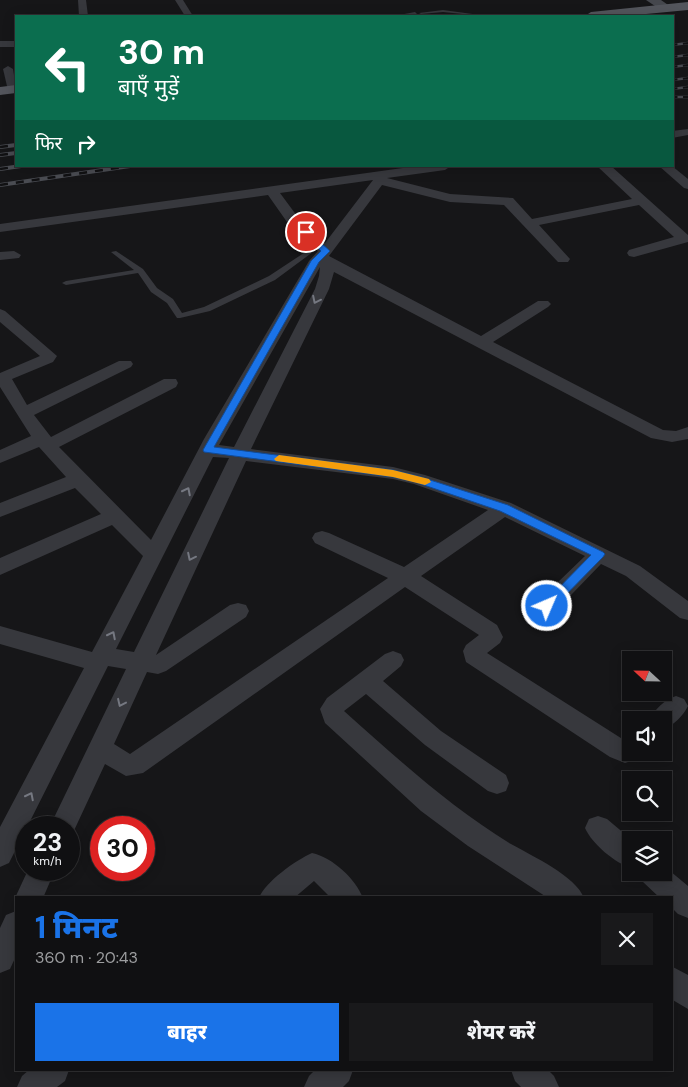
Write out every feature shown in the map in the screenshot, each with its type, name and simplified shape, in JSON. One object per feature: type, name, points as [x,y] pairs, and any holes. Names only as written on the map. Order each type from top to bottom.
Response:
[{"type":"main road","points":[[597,15],[667,4],[686,8]]},
{"type":"main road","points":[[648,15],[686,8]]},
{"type":"street","points":[[82,0],[84,15]]},
{"type":"street","points":[[652,0],[667,4]]},
{"type":"street","points":[[182,1],[189,15]]},
{"type":"street","points":[[0,44],[15,44]]},
{"type":"street","points":[[8,69],[9,88]]},
{"type":"street","points":[[674,135],[688,132]]},
{"type":"street","points":[[0,228],[271,190],[381,178],[440,167]]},
{"type":"street","points":[[605,167],[684,239],[634,253]]},
{"type":"street","points":[[666,167],[688,185]]},
{"type":"street","points":[[381,178],[450,198],[508,201],[531,223],[563,259]]},
{"type":"street","points":[[0,854],[208,450],[316,261],[324,254],[381,178]]},
{"type":"street","points":[[271,190],[292,219],[324,254],[482,342],[657,434],[668,437],[680,437],[688,433]]},
{"type":"street","points":[[531,223],[642,201]]},
{"type":"street","points":[[672,228],[688,224]]},
{"type":"street","points":[[677,242],[688,251]]},
{"type":"street","points":[[68,816],[240,454],[322,289],[328,270],[324,254]]},
{"type":"street","points":[[482,342],[543,304]]},
{"type":"street","points":[[0,314],[48,356],[47,359],[7,375],[4,379],[24,412],[46,442],[79,479],[154,555]]},
{"type":"street","points":[[24,412],[126,364]]},
{"type":"street","points":[[0,457],[46,442],[170,383]]},
{"type":"street","points":[[208,450],[393,474],[418,479],[504,508],[633,572],[688,612]]},
{"type":"street","points":[[0,510],[79,479]]},
{"type":"street","points":[[100,748],[126,765],[134,766],[504,508]]},
{"type":"street","points":[[0,567],[115,515]]},
{"type":"street","points":[[322,538],[404,576],[489,631],[492,638],[474,651],[474,656],[622,751]]},
{"type":"street","points":[[534,618],[599,554]]},
{"type":"street","points":[[0,635],[100,660],[153,664],[161,663],[238,611]]},
{"type":"street","points":[[393,660],[335,705],[332,709],[334,716],[430,802],[458,824],[546,879],[568,896]]},
{"type":"street","points":[[367,681],[433,738],[497,783]]},
{"type":"street","points":[[598,828],[622,848]]},
{"type":"street","points":[[274,896],[312,866],[320,868],[348,896]]},
{"type":"street","points":[[30,896],[37,881]]},
{"type":"street","points":[[661,881],[688,904]]},
{"type":"street","points":[[0,959],[15,927]]},
{"type":"street","points":[[673,982],[688,994]]},
{"type":"street","points":[[33,1087],[53,1071]]},
{"type":"street","points":[[320,1087],[337,1071]]},
{"type":"street","points":[[527,1071],[543,1087]]},
{"type":"lane","points":[[405,15],[443,11],[473,15]]},
{"type":"lane","points":[[114,252],[140,271],[154,290],[168,299],[178,315],[182,316],[207,309],[324,254]]},
{"type":"lane","points":[[66,284],[140,271]]},
{"type":"railway","points":[[674,45],[688,43]]},
{"type":"railway","points":[[674,57],[688,55]]},
{"type":"railway","points":[[674,67],[688,65]]},
{"type":"railway","points":[[674,80],[688,78]]},
{"type":"railway","points":[[674,89],[688,87]]},
{"type":"railway","points":[[674,97],[688,97]]},
{"type":"railway","points":[[0,147],[15,145]]},
{"type":"railway","points":[[0,155],[15,153]]},
{"type":"railway","points":[[0,169],[15,167]]},
{"type":"railway","points":[[0,185],[123,167]]},
{"type":"slow traffic","points":[[279,459],[393,474],[425,482]]},
{"type":"route","points":[[306,232],[326,251],[316,261],[208,450],[393,474],[418,479],[504,508],[599,554],[547,606]]}]
